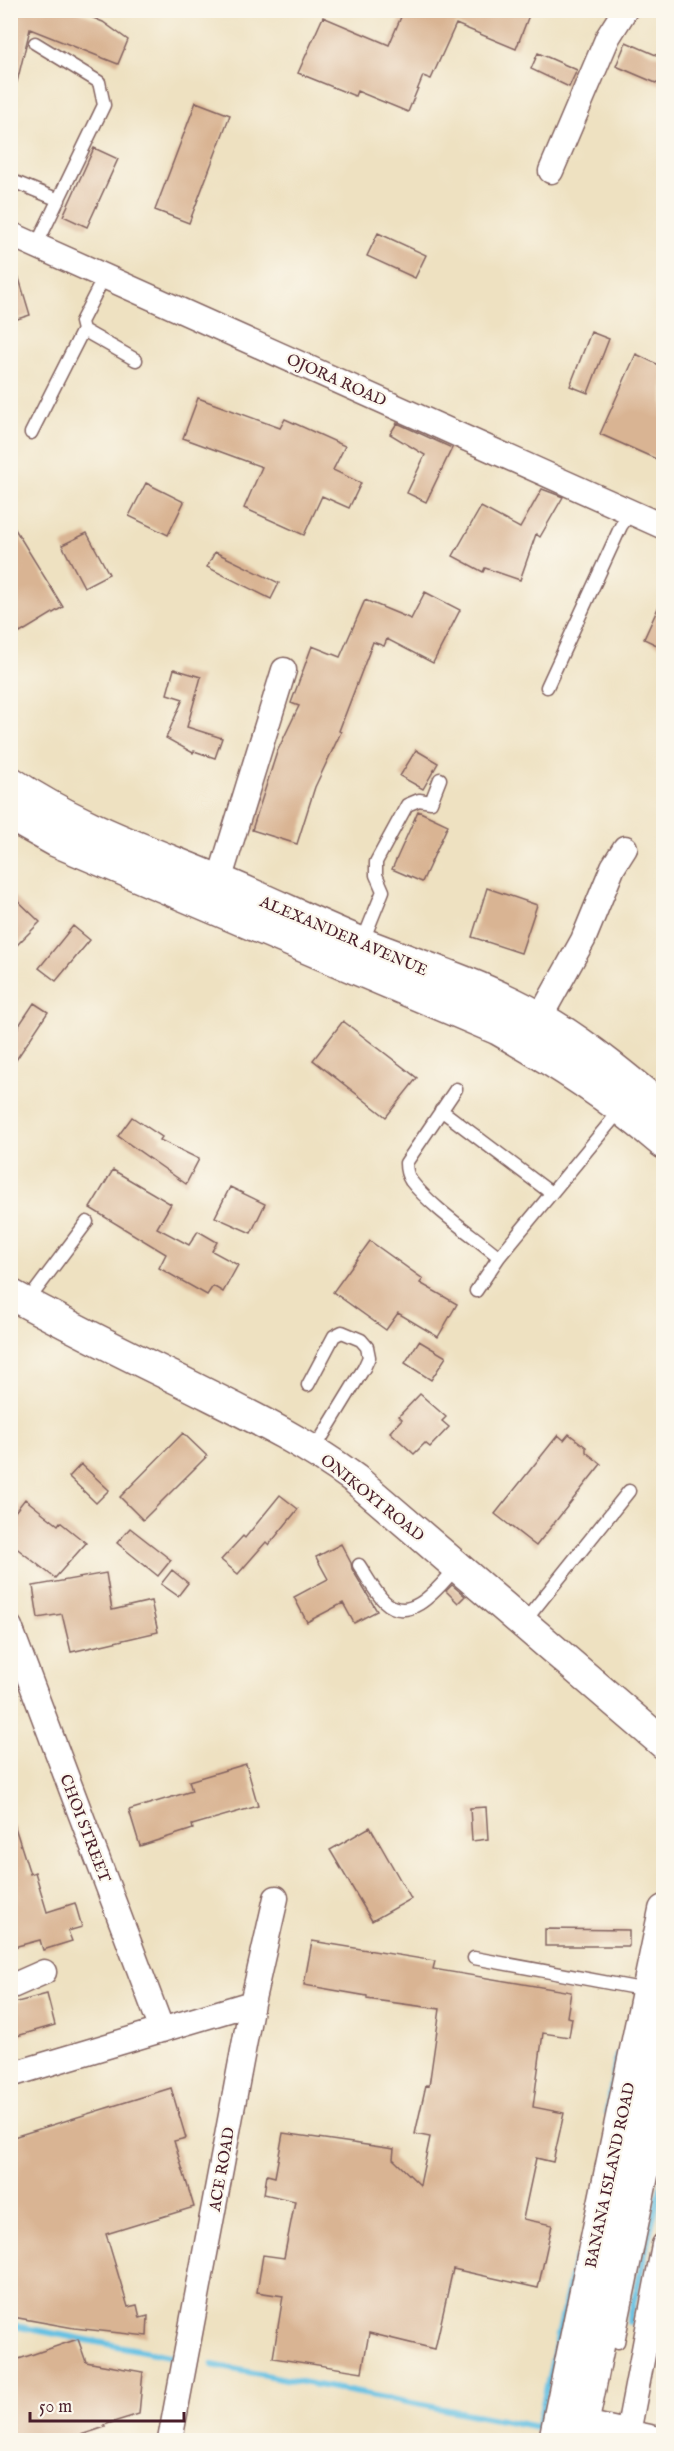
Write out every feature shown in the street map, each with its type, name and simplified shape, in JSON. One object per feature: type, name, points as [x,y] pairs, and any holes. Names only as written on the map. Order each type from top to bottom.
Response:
[{"type":"main road","name":"ALEXANDER AVENUE","points":[[10,783],[36,801],[101,833],[500,1000],[539,1019],[589,1052],[663,1110]]},
{"type":"main road","name":"ALEXANDER AVENUE","points":[[10,814],[56,840],[498,1028],[554,1059],[623,1107],[663,1142]]},
{"type":"street","points":[[551,171],[609,37],[625,10]]},
{"type":"street","name":"OJORA ROAD","points":[[10,234],[38,244],[663,527]]},
{"type":"street","points":[[219,881],[284,670]]},
{"type":"street","points":[[539,1019],[583,940],[613,867],[625,848]]},
{"type":"street","name":"ONIKOYI ROAD","points":[[19,1299],[66,1325],[287,1434],[314,1450],[355,1479],[524,1622],[663,1744]]},
{"type":"street","name":"CHOI STREET","points":[[10,1627],[162,2030]]},
{"type":"street","name":"ACE ROAD","points":[[170,2440],[252,2003],[276,1898]]},
{"type":"street","name":"BANANA ISLAND ROAD","points":[[554,2440],[663,1910]]},
{"type":"street","points":[[10,1987],[44,1972]]},
{"type":"street","points":[[10,2075],[252,2003]]},
{"type":"street","name":"BANANA ISLAND ROAD","points":[[582,2432],[663,2024]]},
{"type":"street","points":[[628,2433],[663,2245]]},
{"type":"street","points":[[582,2432],[628,2433],[663,2440]]},
{"type":"lane","points":[[35,43],[99,82],[104,105],[38,244]]},
{"type":"lane","points":[[10,180],[58,200]]},
{"type":"lane","points":[[31,433],[83,330],[81,322],[105,275]]},
{"type":"lane","points":[[83,330],[135,360]]},
{"type":"lane","points":[[547,687],[621,526],[631,512]]},
{"type":"lane","points":[[362,944],[383,891],[376,875],[376,862],[407,805],[419,800],[431,801],[440,779]]},
{"type":"lane","points":[[456,1089],[406,1163],[406,1172],[411,1181],[429,1199],[499,1257]]},
{"type":"lane","points":[[476,1291],[499,1257],[623,1107]]},
{"type":"lane","points":[[441,1110],[551,1193]]},
{"type":"lane","points":[[19,1299],[87,1222]]},
{"type":"lane","points":[[308,1385],[334,1336],[342,1332],[349,1334],[367,1347],[369,1357],[364,1368],[314,1450]]},
{"type":"lane","points":[[524,1622],[629,1491]]},
{"type":"lane","points":[[359,1566],[385,1602],[401,1609],[422,1603],[439,1589],[457,1566]]},
{"type":"lane","points":[[474,1958],[647,1990]]},
{"type":"lane","points":[[618,2342],[659,2138],[660,2113],[649,2097]]},
{"type":"building","points":[[10,10],[74,10],[103,22],[128,40],[118,64],[30,29],[17,82],[10,81]]},
{"type":"building","points":[[404,10],[531,10],[516,49],[456,24],[431,79],[423,76],[408,112],[357,91],[355,96],[298,73],[323,17],[389,45]]},
{"type":"building","points":[[626,42],[663,58],[663,86],[616,66]]},
{"type":"building","points":[[538,53],[577,70],[569,87],[531,69]]},
{"type":"building","points":[[196,102],[230,115],[189,223],[155,210]]},
{"type":"building","points":[[94,148],[118,159],[87,227],[63,216]]},
{"type":"building","points":[[378,233],[426,255],[415,278],[367,256]]},
{"type":"building","points":[[10,265],[15,265],[30,315],[14,320],[10,309]]},
{"type":"building","points":[[591,332],[609,339],[588,393],[570,386]]},
{"type":"building","points":[[636,354],[663,367],[663,462],[600,434]]},
{"type":"building","points":[[198,398],[280,428],[285,419],[345,446],[333,470],[361,483],[349,508],[322,496],[304,535],[244,508],[262,467],[183,438]]},
{"type":"building","points":[[397,423],[452,448],[426,502],[407,493],[425,455],[390,434]]},
{"type":"building","points":[[146,483],[184,502],[168,535],[129,516]]},
{"type":"building","points":[[542,489],[563,497],[540,537],[536,534],[520,580],[485,568],[483,572],[453,556],[481,507],[520,528]]},
{"type":"building","points":[[10,521],[63,607],[20,633],[10,617]]},
{"type":"building","points":[[87,533],[109,574],[84,587],[62,545]]},
{"type":"building","points":[[215,552],[279,583],[271,599],[207,567]]},
{"type":"building","points":[[425,592],[460,610],[433,663],[387,639],[384,646],[373,642],[339,731],[341,732],[315,787],[297,844],[252,830],[277,752],[299,706],[291,703],[312,646],[340,657],[365,600],[411,619]]},
{"type":"building","points":[[663,597],[663,648],[644,639]]},
{"type":"building","points":[[174,669],[201,677],[187,727],[222,738],[215,758],[194,751],[193,753],[166,738],[183,699],[167,694]]},
{"type":"building","points":[[416,750],[438,763],[423,789],[400,776]]},
{"type":"building","points":[[418,811],[448,825],[422,882],[392,869]]},
{"type":"building","points":[[487,888],[537,905],[521,953],[472,937]]},
{"type":"building","points":[[10,893],[40,922],[10,952]]},
{"type":"building","points":[[73,926],[90,940],[56,981],[39,968]]},
{"type":"building","points":[[34,1003],[48,1012],[10,1069],[10,1039]]},
{"type":"building","points":[[343,1021],[417,1078],[386,1117],[313,1060]]},
{"type":"building","points":[[132,1117],[162,1137],[160,1140],[199,1159],[186,1184],[118,1136]]},
{"type":"building","points":[[113,1170],[171,1204],[157,1228],[189,1245],[198,1231],[217,1242],[212,1251],[238,1265],[223,1292],[213,1286],[207,1295],[159,1268],[166,1254],[90,1208]]},
{"type":"building","points":[[230,1187],[265,1204],[251,1233],[215,1217]]},
{"type":"building","points":[[370,1241],[423,1279],[420,1283],[457,1304],[438,1337],[398,1313],[386,1330],[333,1292]]},
{"type":"building","points":[[419,1341],[446,1357],[431,1380],[405,1363]]},
{"type":"building","points":[[420,1394],[446,1417],[442,1421],[449,1427],[430,1447],[425,1443],[414,1454],[390,1432],[402,1419],[399,1416]]},
{"type":"building","points":[[183,1433],[207,1456],[143,1520],[120,1497]]},
{"type":"building","points":[[569,1434],[586,1447],[586,1452],[601,1464],[536,1546],[495,1514],[558,1435],[564,1440]]},
{"type":"building","points":[[81,1464],[109,1490],[96,1503],[69,1477]]},
{"type":"building","points":[[280,1495],[298,1509],[269,1545],[266,1542],[238,1574],[221,1560],[243,1536],[245,1538]]},
{"type":"building","points":[[25,1499],[58,1525],[60,1522],[86,1543],[55,1578],[10,1543],[10,1518]]},
{"type":"building","points":[[130,1528],[171,1560],[158,1576],[117,1543]]},
{"type":"building","points":[[341,1544],[352,1569],[377,1611],[354,1623],[343,1603],[307,1622],[294,1597],[328,1579],[316,1557]]},
{"type":"building","points":[[172,1570],[188,1583],[178,1596],[161,1584]]},
{"type":"building","points":[[106,1573],[112,1610],[151,1601],[158,1632],[71,1652],[62,1614],[38,1618],[33,1586]]},
{"type":"building","points":[[452,1585],[465,1596],[458,1603],[446,1591]]},
{"type":"building","points":[[246,1764],[258,1806],[192,1825],[193,1829],[140,1846],[129,1810],[192,1791],[189,1781]]},
{"type":"building","points":[[486,1807],[488,1839],[472,1841],[470,1808]]},
{"type":"building","points":[[14,1824],[30,1874],[35,1872],[47,1912],[75,1903],[82,1927],[68,1931],[72,1941],[43,1950],[40,1940],[10,1948],[10,1825]]},
{"type":"building","points":[[370,1827],[411,1899],[372,1921],[330,1850]]},
{"type":"building","points":[[545,1929],[629,1930],[629,1946],[545,1946]]},
{"type":"building","points":[[312,1941],[435,1961],[433,1969],[571,1992],[567,2017],[572,2018],[569,2037],[543,2033],[533,2107],[564,2113],[553,2162],[536,2158],[523,2219],[552,2225],[538,2288],[453,2269],[435,2349],[369,2333],[362,2372],[273,2358],[283,2296],[257,2292],[263,2255],[284,2258],[295,2201],[264,2194],[267,2175],[275,2177],[283,2133],[394,2149],[393,2159],[420,2185],[430,2137],[415,2134],[426,2085],[429,2086],[440,2009],[367,1999],[367,1996],[304,1985]]},
{"type":"building","points":[[47,1994],[55,2025],[10,2038],[10,2004]]},
{"type":"building","points":[[171,2088],[186,2138],[174,2141],[194,2207],[106,2234],[128,2307],[137,2305],[140,2318],[148,2316],[147,2336],[74,2328],[13,2317],[10,2311],[10,2138]]},
{"type":"building","points":[[78,2339],[86,2362],[143,2372],[139,2414],[66,2440],[10,2440],[10,2362]]},
{"type":"waterway","points":[[607,2112],[617,2055]]},
{"type":"waterway","points":[[629,2322],[664,2172]]},
{"type":"waterway","points":[[212,2365],[538,2427],[575,2259]]},
{"type":"waterway","points":[[10,2325],[174,2357]]}]
